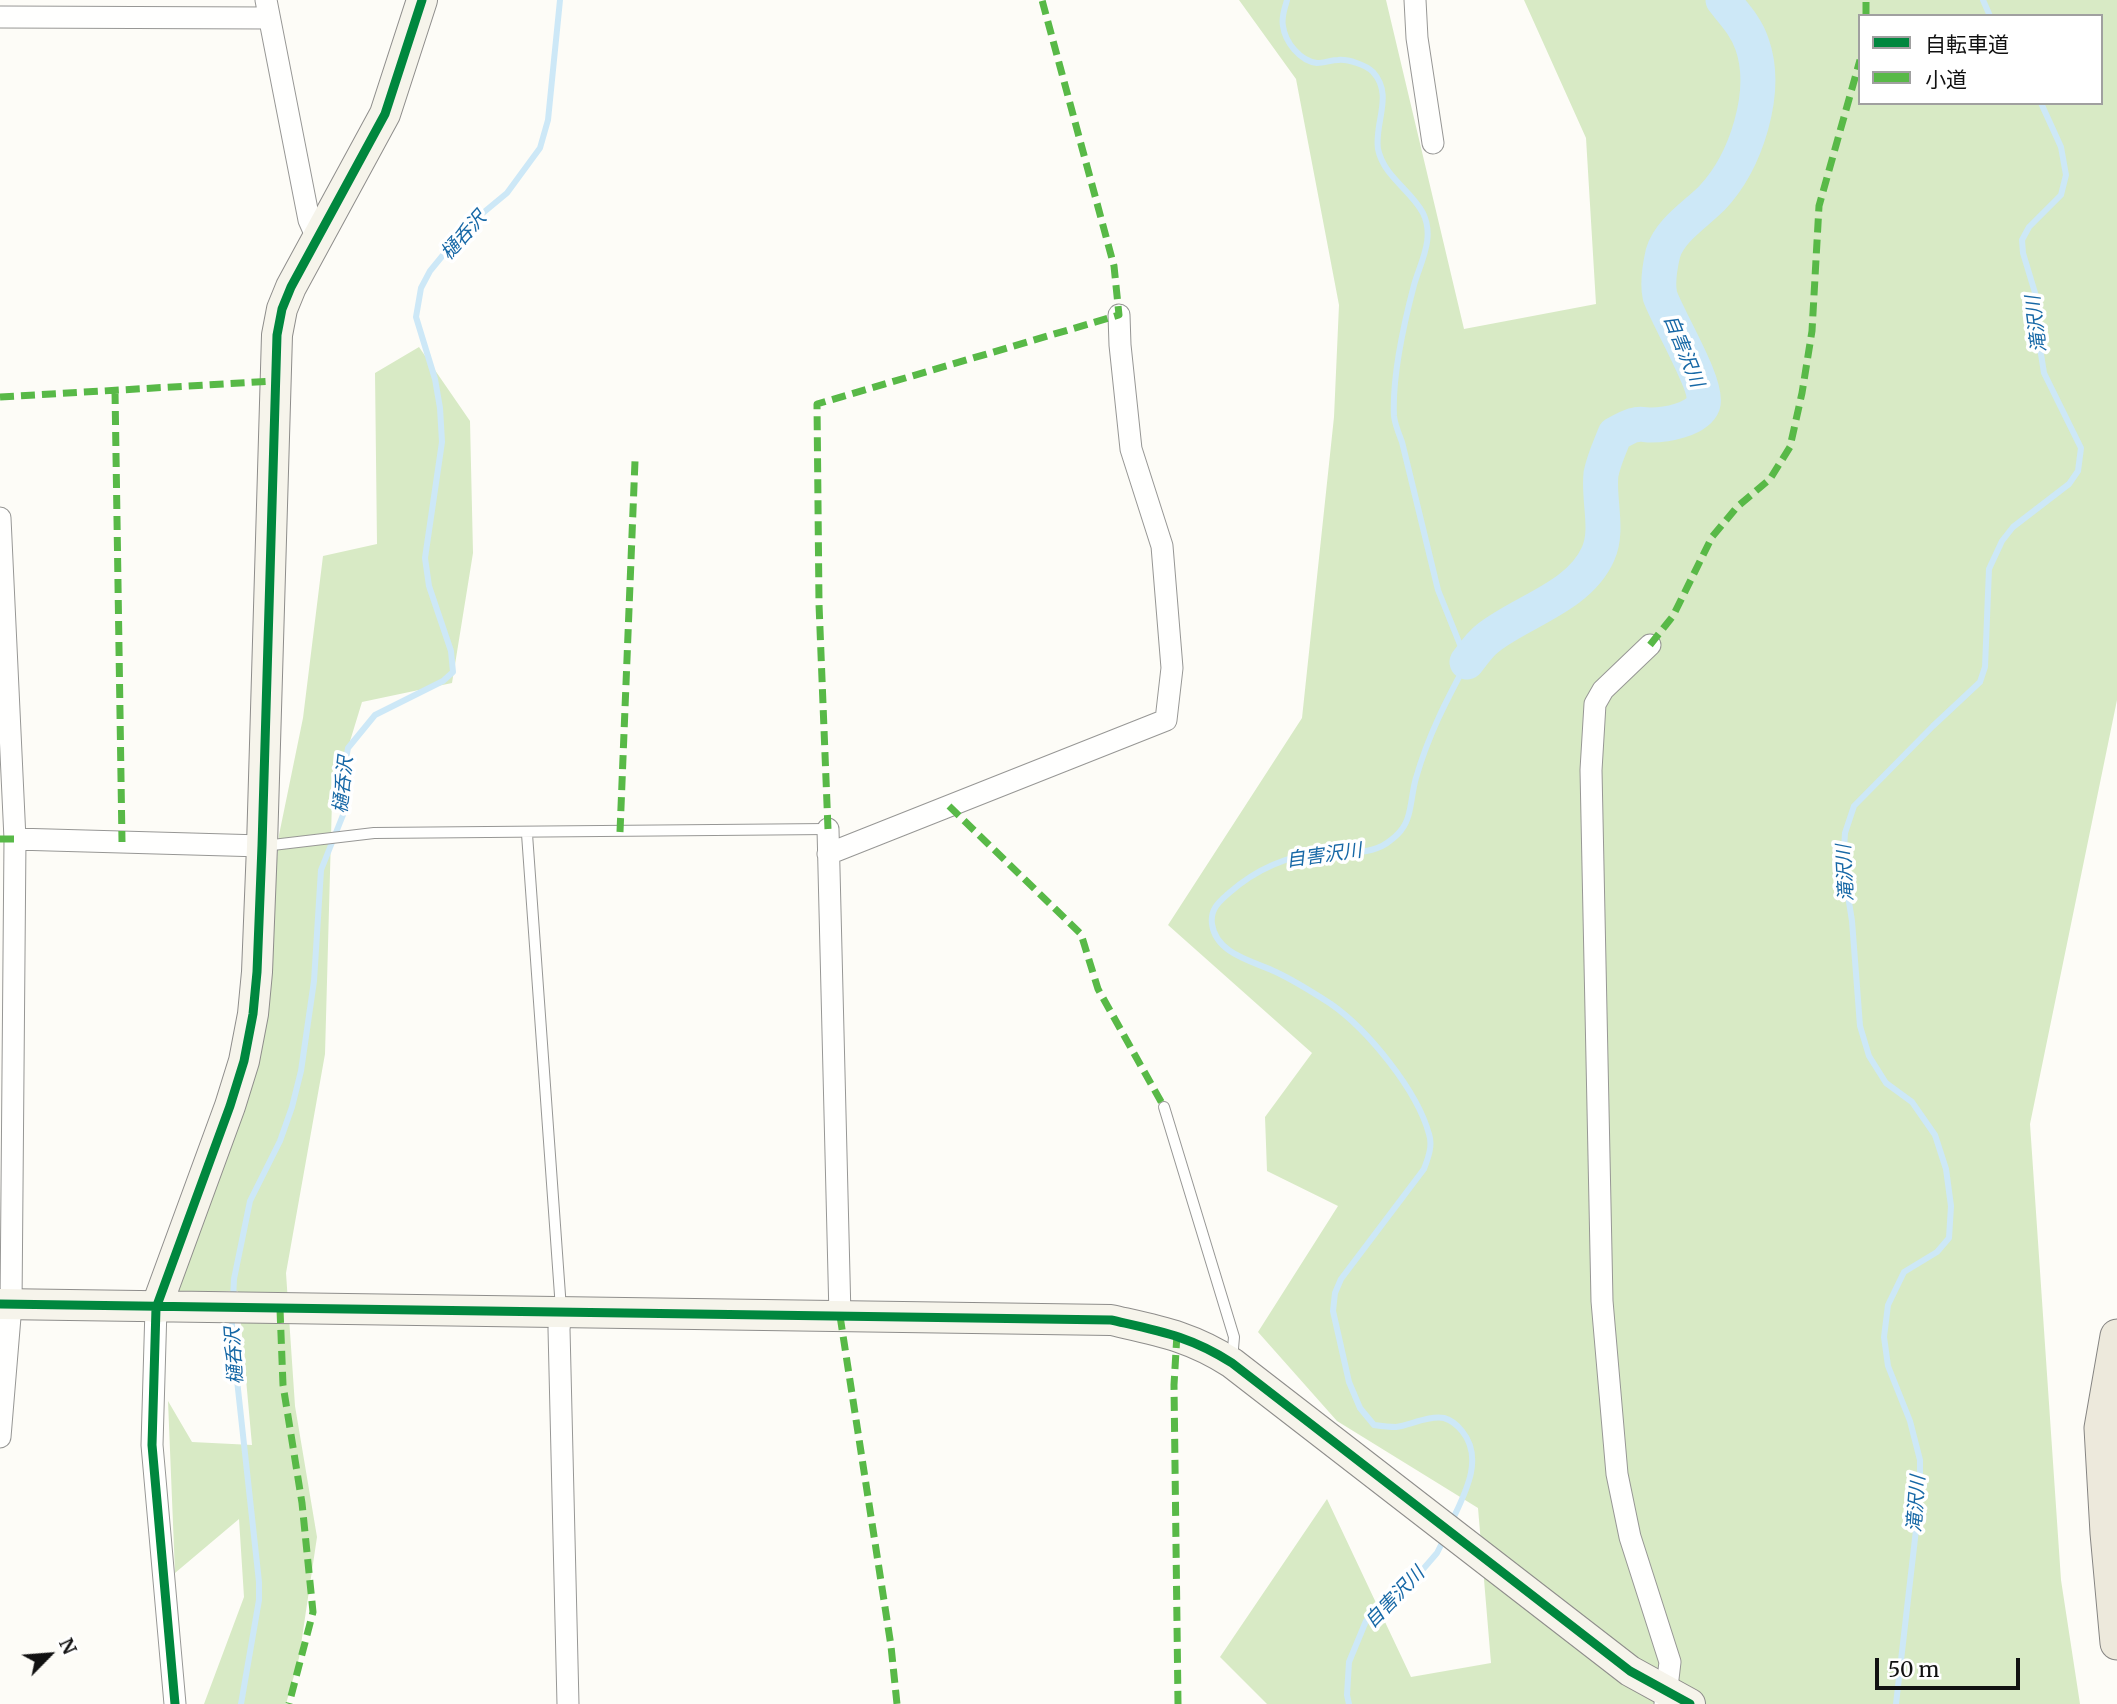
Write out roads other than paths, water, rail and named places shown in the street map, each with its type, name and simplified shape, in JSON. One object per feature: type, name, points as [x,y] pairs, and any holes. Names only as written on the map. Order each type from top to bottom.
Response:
[{"type":"main road","points":[[2117,1336],[2101,1428],[2117,1643]]},
{"type":"street","points":[[175,1704],[152,1445],[156,1308],[230,1106],[244,1061],[253,1014],[262,846],[276,335],[290,287],[385,114],[422,0]]},
{"type":"street","points":[[1415,0],[1417,38],[1433,143]]},
{"type":"street","points":[[0,17],[267,9],[309,220],[317,238]]},
{"type":"street","points":[[828,854],[1166,720],[1172,668],[1162,546],[1131,449],[1119,315]]},
{"type":"street","points":[[0,518],[15,839],[0,1437]]},
{"type":"street","points":[[1650,645],[1622,669],[1603,690],[1595,705],[1591,784],[1602,1301],[1617,1475],[1630,1537],[1670,1662],[1674,1700]]},
{"type":"street","points":[[828,830],[840,1316]]},
{"type":"street","points":[[15,839],[262,846]]},
{"type":"street","points":[[5,1304],[1111,1320],[1177,1334],[1232,1363],[1630,1671],[1674,1700]]},
{"type":"street","points":[[561,1313],[559,1329],[568,1704]]},
{"type":"lane","points":[[262,846],[374,833],[828,830]]},
{"type":"lane","points":[[527,834],[561,1313]]},
{"type":"lane","points":[[1164,1107],[1234,1337],[1232,1363]]},
{"type":"waterway","name":"樋呑沢","points":[[233,1299],[234,1279],[250,1201],[280,1141],[301,1071],[314,981],[321,870],[343,815],[342,781],[348,748],[375,715],[443,681],[453,672],[451,651],[429,586],[425,558],[442,442],[435,379],[416,317],[421,288],[430,271],[466,227],[507,193],[540,148],[548,120],[560,0]]},
{"type":"waterway","name":"自害沢川","points":[[1287,0],[1282,19],[1284,32],[1299,55],[1317,63],[1336,60],[1357,63],[1370,69],[1379,81],[1383,100],[1377,139],[1381,159],[1391,175],[1418,205],[1426,222],[1426,249],[1406,316],[1400,350],[1394,416],[1438,590],[1467,662],[1432,733],[1416,778],[1408,818],[1398,834],[1375,849],[1298,856],[1273,865],[1239,885],[1219,903],[1212,914],[1212,924],[1220,943],[1228,949],[1297,983],[1345,1015],[1389,1062],[1423,1117],[1430,1143],[1424,1169],[1341,1279],[1335,1293],[1333,1311],[1349,1382],[1360,1408],[1374,1425],[1396,1427],[1426,1419],[1444,1418],[1458,1427],[1469,1442],[1472,1453],[1470,1477],[1451,1523]]},
{"type":"waterway","name":"自害沢川","points":[[1467,662],[1488,638],[1564,592],[1589,569],[1598,554],[1603,535],[1601,474],[1615,434],[1637,424],[1657,425],[1680,421],[1694,414],[1703,404],[1700,382],[1664,306],[1659,280],[1666,245],[1677,230],[1712,198],[1724,183],[1735,165],[1751,126],[1756,104],[1757,63],[1746,32],[1723,0]]},
{"type":"waterway","name":"滝沢川","points":[[1983,0],[1989,14]]},
{"type":"waterway","name":"滝沢川","points":[[1896,1704],[1920,1495],[1920,1460],[1910,1421],[1888,1366],[1884,1337],[1888,1305],[1904,1272],[1937,1252],[1949,1238],[1951,1206],[1946,1169],[1935,1135],[1912,1102],[1886,1083],[1869,1056],[1860,1026],[1852,921],[1843,864],[1845,833],[1854,806],[1980,682],[1985,667],[1989,569],[2002,541],[2013,527],[2069,484],[2078,471],[2081,448],[2044,373],[2037,329],[2039,306],[2023,253],[2022,240],[2029,227],[2061,195],[2066,175],[2061,147],[2042,105]]},
{"type":"waterway","name":"樋呑沢","points":[[232,1317],[259,1582],[259,1600],[241,1704]]},
{"type":"waterway","name":"自害沢川","points":[[1349,1704],[1349,1662],[1366,1621],[1399,1597],[1437,1553],[1444,1539]]}]
